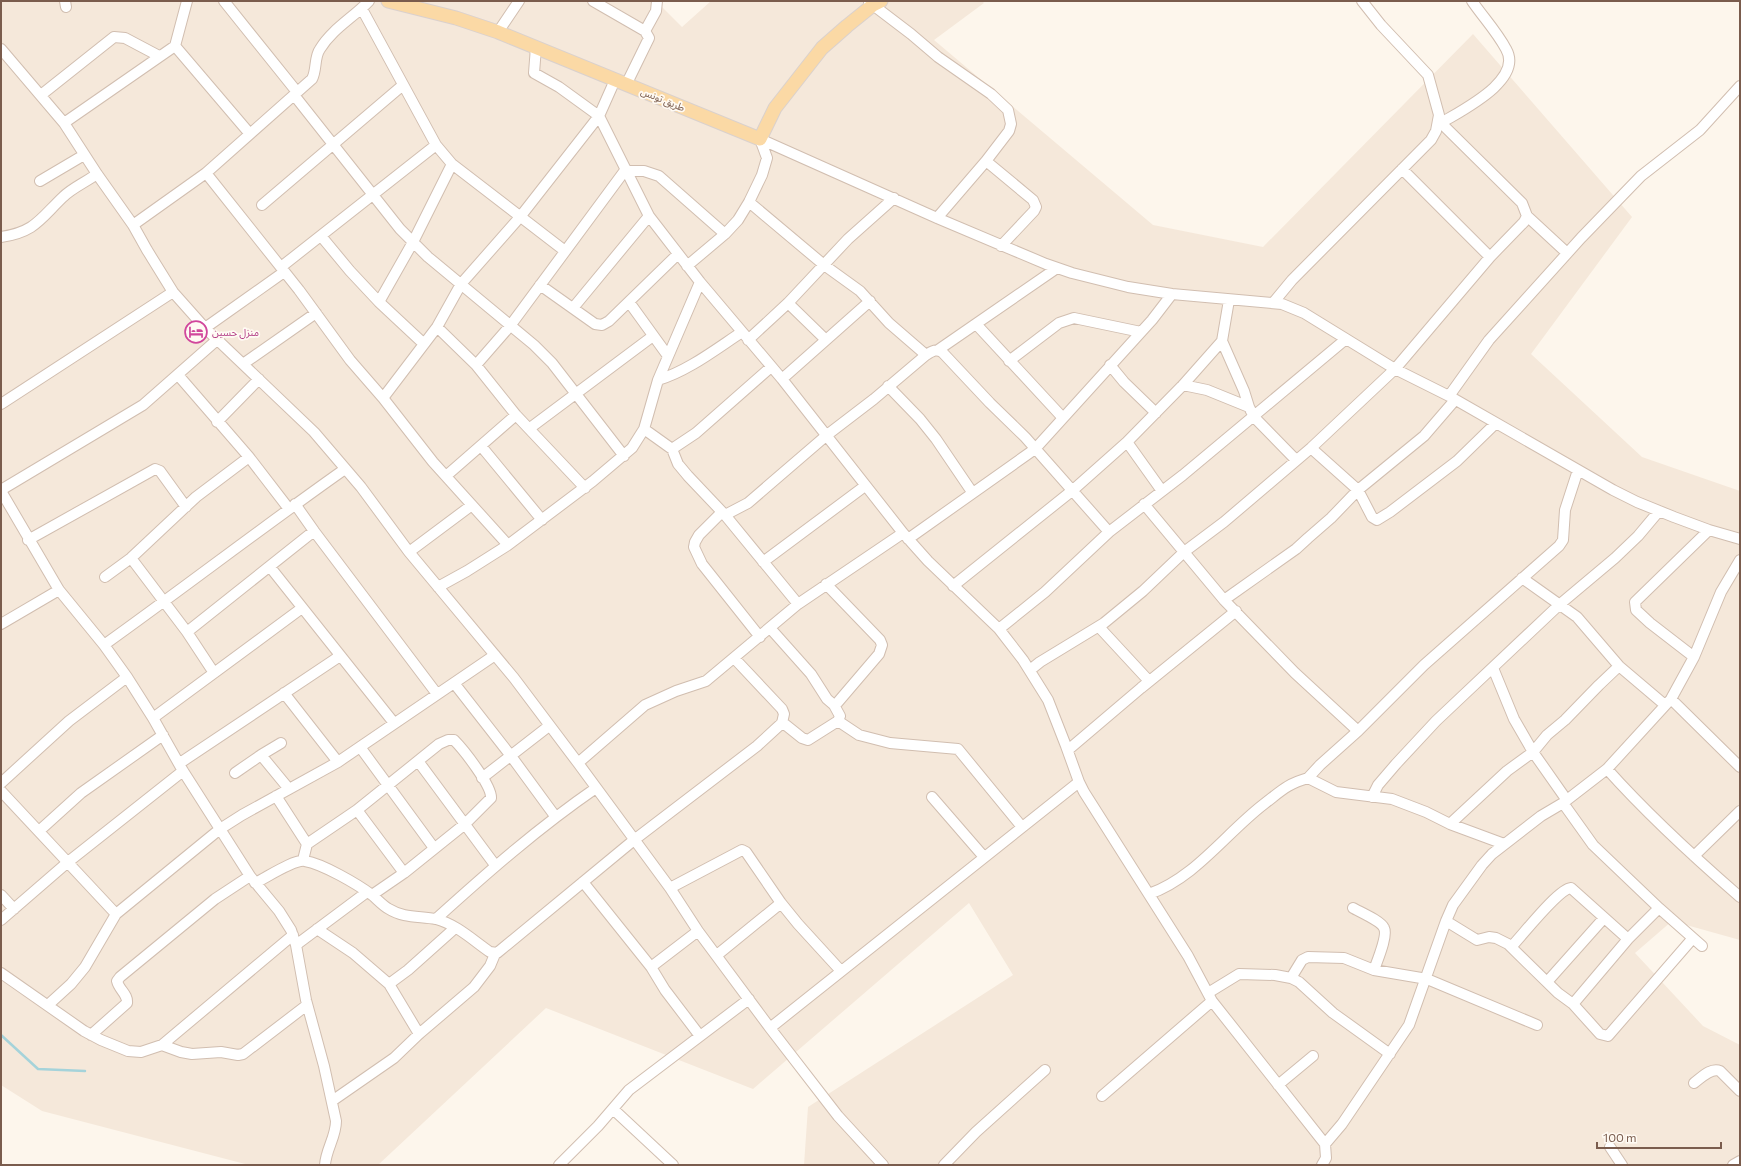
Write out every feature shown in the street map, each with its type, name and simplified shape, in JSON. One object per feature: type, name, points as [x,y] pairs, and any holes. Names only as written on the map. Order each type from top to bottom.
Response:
[{"type":"main road","name":"طريق تونس","points":[[388,1],[408,3],[498,32],[760,140]]},
{"type":"main road","points":[[760,140],[775,108],[822,48],[874,2]]},
{"type":"street","points":[[64,123],[175,46],[187,1]]},
{"type":"street","points":[[224,1],[400,229],[428,257],[534,345],[552,363],[624,456]]},
{"type":"street","points":[[133,224],[206,173],[312,79],[315,73],[319,50],[339,28],[362,9],[369,1]]},
{"type":"street","points":[[383,398],[437,327],[461,284],[520,217],[599,116],[649,38],[645,31],[594,1]]},
{"type":"street","points":[[645,31],[656,11],[657,1]]},
{"type":"street","points":[[1362,1],[1381,25],[1428,75],[1440,122],[1522,203],[1527,216],[1567,253]]},
{"type":"street","points":[[1273,303],[1292,280],[1431,140],[1440,122],[1488,93],[1504,77],[1510,64],[1507,50],[1472,1]]},
{"type":"street","points":[[498,32],[517,2]]},
{"type":"street","points":[[874,2],[938,57],[991,94],[1008,110],[1011,124],[1008,131],[986,161],[937,218]]},
{"type":"street","points":[[362,9],[436,145],[452,164],[565,251]]},
{"type":"street","points":[[41,95],[114,37],[125,38],[159,56]]},
{"type":"street","points":[[175,46],[250,134]]},
{"type":"street","points":[[536,47],[534,73],[559,87],[599,116],[649,216],[687,266],[782,379],[905,536],[953,586],[999,629],[1030,670],[1048,700],[1079,782],[1188,956],[1210,997],[1325,1144],[1326,1158],[1322,1165]]},
{"type":"street","points":[[1,49],[64,123],[84,156],[133,224],[173,292],[205,328],[314,432],[345,469],[409,552],[495,655],[578,763],[670,888],[698,931],[770,1028],[838,1116],[879,1164]]},
{"type":"street","points":[[262,205],[403,85]]},
{"type":"street","points":[[1224,600],[1296,549],[1331,518],[1358,490],[1424,436],[1452,398],[1489,340],[1567,253],[1641,176],[1700,130],[1740,86]]},
{"type":"street","points":[[760,140],[1001,246],[1057,268],[1128,287],[1172,294],[1282,304],[1304,313],[1395,369],[1452,398],[1495,424],[1631,499],[1709,530],[1740,539]]},
{"type":"street","points":[[687,266],[725,234],[738,220],[749,202],[762,175],[767,158],[760,140]]},
{"type":"street","points":[[205,328],[283,270],[321,236],[436,145]]},
{"type":"street","points":[[40,181],[84,156]]},
{"type":"street","points":[[986,161],[1036,203],[1034,211],[1001,246]]},
{"type":"street","points":[[379,302],[413,242],[452,164]]},
{"type":"street","points":[[1402,169],[1490,257]]},
{"type":"street","points":[[627,170],[644,171],[659,176],[725,234]]},
{"type":"street","points":[[476,365],[510,326],[627,170]]},
{"type":"street","points":[[206,173],[283,270],[350,360],[446,476],[508,545]]},
{"type":"street","points":[[1,237],[18,234],[34,227],[64,196],[97,174]]},
{"type":"street","points":[[658,380],[668,377],[745,336],[788,303],[848,239],[894,198]]},
{"type":"street","points":[[749,202],[824,265],[860,291],[889,323],[926,355]]},
{"type":"street","points":[[573,308],[649,216]]},
{"type":"street","points":[[1030,670],[1040,662],[1099,627],[1143,591],[1184,552],[1242,507],[1311,448],[1395,369],[1490,257],[1524,222],[1527,216]]},
{"type":"street","points":[[321,236],[379,302],[424,344]]},
{"type":"street","points":[[540,286],[596,324],[602,325],[609,321],[678,254]]},
{"type":"street","points":[[760,637],[702,564],[694,548],[695,542],[699,535],[724,513],[740,508],[748,503],[826,435],[931,351],[938,350],[1057,268]]},
{"type":"street","points":[[438,587],[467,571],[508,545],[542,520],[624,456],[639,439],[644,429],[658,380],[700,282]]},
{"type":"street","points":[[1,404],[173,292]]},
{"type":"street","points":[[578,763],[645,705],[676,691],[706,681],[798,604],[826,584],[905,536],[1035,449],[1141,332],[1172,294]]},
{"type":"street","points":[[953,586],[1013,536],[1073,490],[1127,442],[1156,413],[1222,341],[1229,300]]},
{"type":"street","points":[[782,379],[870,301]]},
{"type":"street","points":[[629,302],[668,356]]},
{"type":"street","points":[[788,303],[826,340]]},
{"type":"street","points":[[244,364],[316,313]]},
{"type":"street","points":[[1010,361],[1059,323],[1071,318],[1141,332]]},
{"type":"street","points":[[976,324],[1063,418]]},
{"type":"street","points":[[437,327],[476,365],[516,415],[530,428],[584,488]]},
{"type":"street","points":[[530,428],[653,336]]},
{"type":"street","points":[[218,339],[144,405],[1,491],[28,540],[59,590],[127,676],[154,718],[181,767],[252,880],[279,911],[291,930],[295,940],[307,1005],[324,1066],[336,1120],[336,1130],[326,1155],[325,1165]]},
{"type":"street","points":[[999,629],[1045,592],[1109,532],[1254,417],[1346,339]]},
{"type":"street","points":[[1222,341],[1254,417],[1296,460]]},
{"type":"street","points":[[938,350],[943,353],[1035,449],[1109,532]]},
{"type":"street","points":[[1110,365],[1124,382],[1156,413]]},
{"type":"street","points":[[672,449],[696,433],[771,367]]},
{"type":"street","points":[[178,375],[217,422],[314,531],[436,694]]},
{"type":"street","points":[[217,422],[259,379]]},
{"type":"street","points":[[1183,385],[1207,390],[1249,407]]},
{"type":"street","points":[[888,386],[920,419],[936,439],[972,492]]},
{"type":"street","points":[[446,476],[516,415]]},
{"type":"street","points":[[1311,448],[1358,490],[1372,517],[1376,520],[1457,460],[1495,424]]},
{"type":"street","points":[[644,429],[672,449],[678,464],[724,513],[798,604]]},
{"type":"street","points":[[1127,442],[1162,491]]},
{"type":"street","points":[[481,446],[542,520]]},
{"type":"street","points":[[105,577],[130,558],[186,507],[249,457]]},
{"type":"street","points":[[28,540],[155,469],[160,471],[186,507]]},
{"type":"street","points":[[104,645],[292,506],[345,469]]},
{"type":"street","points":[[1149,894],[1162,890],[1179,880],[1249,815],[1289,784],[1308,778],[1320,765],[1358,731],[1424,665],[1522,578],[1553,553],[1563,540],[1566,510],[1578,470]]},
{"type":"street","points":[[763,562],[865,486]]},
{"type":"street","points":[[1144,504],[1224,600],[1295,672],[1358,731]]},
{"type":"street","points":[[409,552],[472,505]]},
{"type":"street","points":[[1372,797],[1378,785],[1436,720],[1559,605],[1615,558],[1638,536],[1659,511]]},
{"type":"street","points":[[1694,657],[1645,619],[1636,610],[1635,602],[1709,530]]},
{"type":"street","points":[[187,632],[314,531]]},
{"type":"street","points":[[130,558],[187,632],[214,673]]},
{"type":"street","points":[[1325,1144],[1342,1124],[1409,1026],[1453,905],[1479,869],[1492,854],[1541,816],[1607,769],[1668,702],[1694,657],[1720,592],[1740,560]]},
{"type":"street","points":[[270,567],[394,723]]},
{"type":"street","points":[[1522,578],[1577,617],[1619,666],[1668,702],[1740,768]]},
{"type":"street","points":[[826,584],[880,640],[882,645],[879,654],[834,705]]},
{"type":"street","points":[[1,624],[59,590]]},
{"type":"street","points":[[154,718],[302,608]]},
{"type":"street","points":[[1068,750],[1236,611]]},
{"type":"street","points":[[1099,627],[1150,681]]},
{"type":"street","points":[[770,628],[812,674],[827,699],[834,705],[840,714],[838,721],[808,740],[802,738],[782,722]]},
{"type":"street","points":[[48,1005],[71,984],[85,967],[116,914],[220,829],[242,815],[338,762],[495,655]]},
{"type":"street","points":[[1,920],[181,767],[284,693],[340,656]]},
{"type":"street","points":[[332,1101],[383,1066],[474,987],[490,966],[495,954],[634,840],[757,746],[778,728],[782,723],[784,714],[782,710],[734,658]]},
{"type":"street","points":[[1450,824],[1508,771],[1534,752],[1547,735],[1565,720],[1619,666]]},
{"type":"street","points":[[1493,668],[1514,719],[1593,845],[1659,908],[1702,946]]},
{"type":"street","points":[[1,783],[69,722],[127,676]]},
{"type":"street","points":[[454,683],[511,756],[555,816]]},
{"type":"street","points":[[284,693],[338,762]]},
{"type":"street","points":[[838,721],[859,735],[890,743],[958,749],[1022,827]]},
{"type":"street","points":[[482,778],[549,726]]},
{"type":"street","points":[[39,832],[81,794],[164,735]]},
{"type":"street","points":[[1,973],[91,1035],[128,1051],[141,1052],[162,1045],[295,940],[317,929],[404,873],[465,824],[491,798],[491,795],[482,778],[454,740],[448,740],[439,744],[357,810],[307,844],[303,860]]},
{"type":"street","points":[[235,773],[281,743]]},
{"type":"street","points":[[360,746],[434,848]]},
{"type":"street","points":[[261,755],[289,789]]},
{"type":"street","points":[[418,761],[495,865]]},
{"type":"street","points":[[1607,769],[1632,797],[1740,898]]},
{"type":"street","points":[[1308,778],[1336,792],[1392,799],[1426,812],[1450,824],[1504,844]]},
{"type":"street","points":[[770,1028],[1079,782]]},
{"type":"street","points":[[436,919],[495,865],[555,816],[596,788]]},
{"type":"street","points":[[1,791],[116,914]]},
{"type":"street","points":[[276,796],[307,844]]},
{"type":"street","points":[[932,797],[984,858]]},
{"type":"street","points":[[357,810],[404,873]]},
{"type":"street","points":[[1694,856],[1740,811]]},
{"type":"street","points":[[670,888],[742,850],[746,852],[781,903],[798,924],[841,971]]},
{"type":"street","points":[[91,1035],[127,1003],[127,996],[118,987],[117,981],[120,977],[215,899],[252,880],[303,860],[323,867],[370,894],[388,909],[399,914],[436,919],[455,928],[495,954]]},
{"type":"street","points":[[583,882],[652,967],[664,990],[700,1036]]},
{"type":"street","points":[[1512,947],[1552,901],[1568,888],[1572,888],[1628,939]]},
{"type":"street","points":[[1,895],[14,909]]},
{"type":"street","points":[[717,955],[781,903]]},
{"type":"street","points":[[1353,908],[1380,923],[1385,929],[1385,937],[1374,970]]},
{"type":"street","points":[[1573,1004],[1628,939],[1659,908]]},
{"type":"street","points":[[1548,982],[1604,918]]},
{"type":"street","points":[[1446,921],[1477,940],[1496,938],[1512,947],[1573,1004],[1600,1034],[1608,1036],[1694,938]]},
{"type":"street","points":[[389,984],[408,970],[455,928]]},
{"type":"street","points":[[317,929],[353,953],[389,984],[419,1034]]},
{"type":"street","points":[[652,967],[698,931]]},
{"type":"street","points":[[1291,978],[1302,960],[1308,957],[1344,958],[1374,970],[1427,979],[1537,1025]]},
{"type":"street","points":[[1102,1096],[1210,997],[1239,974],[1276,975],[1291,978],[1299,982],[1333,1012],[1390,1054]]},
{"type":"street","points":[[559,1165],[614,1109],[629,1090],[660,1068],[749,999]]},
{"type":"street","points":[[162,1045],[181,1052],[192,1054],[221,1052],[238,1055],[243,1054],[307,1005]]},
{"type":"street","points":[[1278,1085],[1313,1056]]},
{"type":"street","points":[[1694,1083],[1712,1070],[1716,1069],[1720,1071],[1740,1091]]},
{"type":"street","points":[[944,1165],[976,1132],[1045,1070]]},
{"type":"street","points":[[614,1109],[673,1165]]},
{"type":"street","points":[[1610,1147],[1622,1165]]},
{"type":"street","points":[[1733,1165],[1740,1162]]},
{"type":"shaded area","points":[[1,1],[656,1],[682,27],[711,1],[982,1],[984,3],[934,40],[1153,225],[1263,247],[1473,34],[1632,217],[1531,354],[1642,457],[1740,491],[1740,940],[1672,921],[1635,953],[1703,1026],[1740,1045],[1740,1165],[804,1165],[808,1107],[1013,975],[969,903],[753,1089],[546,1008],[378,1165],[249,1165],[42,1111],[1,1085]]},
{"type":"waterway","points":[[1,1035],[38,1069],[85,1071]]},
{"type":"place","name":"منزل حسين","points":[[196,332]]}]
